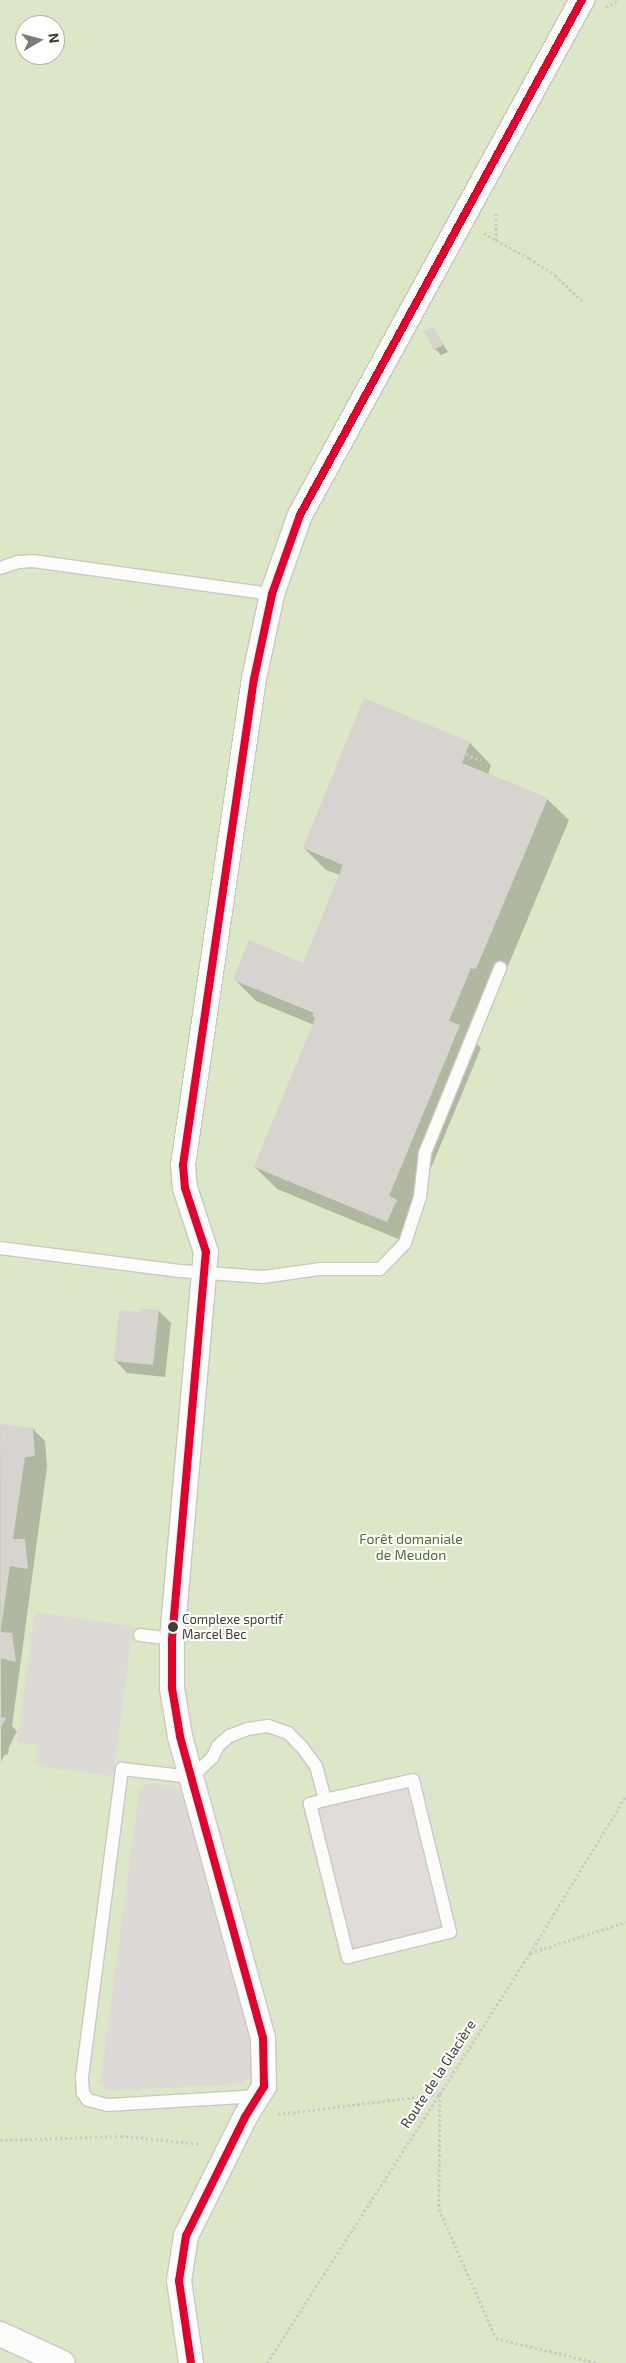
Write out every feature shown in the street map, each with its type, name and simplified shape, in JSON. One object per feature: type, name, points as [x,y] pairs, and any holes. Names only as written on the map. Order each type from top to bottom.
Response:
[{"type":"street","points":[[191,2363],[179,2281],[186,2236],[245,2118],[264,2086],[263,2038],[180,1736],[172,1688],[172,1639],[206,1272],[206,1252],[185,1188],[183,1165],[254,679],[272,594],[292,534],[308,501],[590,6]]},
{"type":"street","points":[[0,2334],[63,2363]]},
{"type":"lane","points":[[0,568],[19,562],[33,561],[272,594]]},
{"type":"lane","points":[[0,1248],[170,1270],[263,1277],[320,1269],[380,1269],[404,1243],[420,1197],[425,1153],[500,968]]},
{"type":"lane","points":[[140,1635],[172,1639]]},
{"type":"lane","points":[[259,2096],[107,2105],[88,2100],[83,2094],[82,2087],[122,1769],[192,1777],[212,1758],[218,1746],[229,1736],[248,1729],[268,1726],[288,1733],[302,1747],[316,1766],[325,1800]]},
{"type":"lane","points":[[413,1780],[450,1932],[348,1957],[310,1804],[325,1800],[413,1780]]},
{"type":"path","points":[[590,6],[618,0]]},
{"type":"path","points":[[496,212],[496,240],[555,275],[582,301]]},
{"type":"path","points":[[466,754],[481,760]]},
{"type":"path","name":"Route de la Glacière","points":[[267,2363],[530,1953],[626,1796]]},
{"type":"path","points":[[530,1953],[626,1922]]},
{"type":"path","points":[[245,2118],[440,2094],[439,2209],[496,2338],[598,2363]]},
{"type":"path","points":[[0,2140],[121,2136],[209,2144]]},
{"type":"shaded area","points":[[35,1612],[133,1626],[113,1776],[36,1766],[37,1745],[17,1742]]},
{"type":"shaded area","points":[[419,1771],[460,1937],[341,1967],[300,1800]]},
{"type":"shaded area","points":[[153,1783],[171,1786],[184,1792],[245,2008],[254,2066],[253,2073],[244,2084],[110,2091],[105,2089],[100,2083],[140,1786]]},
{"type":"green space","name":"Complexe sportif Marcel Bec","points":[[0,0],[626,0],[626,2363],[0,2363]],"holes":[[[419,1771],[460,1937],[341,1966],[300,1800]]]},
{"type":"building","points":[[433,327],[443,345],[434,350],[424,331]]},
{"type":"building","points":[[364,698],[470,742],[462,763],[548,798],[476,969],[471,968],[449,1021],[460,1025],[389,1196],[397,1200],[387,1222],[254,1167],[315,1018],[312,1016],[314,1013],[233,980],[249,940],[303,963],[343,865],[303,848]]},
{"type":"building","points":[[140,1308],[159,1310],[153,1365],[114,1361],[119,1310],[140,1312]]},
{"type":"building","points":[[0,1424],[33,1428],[35,1456],[25,1457],[13,1539],[25,1539],[28,1569],[10,1566],[1,1628]]},
{"type":"building","points":[[0,1632],[12,1633],[16,1662],[0,1658]]},
{"type":"building","points":[[0,1717],[6,1718],[0,1729]]},
{"type":"transit line","points":[[191,2363],[179,2281],[186,2236],[245,2117],[264,2086],[263,2038],[180,1736],[172,1688],[172,1639],[206,1252],[185,1188],[183,1165],[254,679],[272,594],[300,515],[582,0]]},
{"type":"place","name":"Complexe sportif Marcel Bec","points":[[173,1627]]},
{"type":"park label","name":"Forêt domaniale de Meudon","points":[[411,1548]]}]
